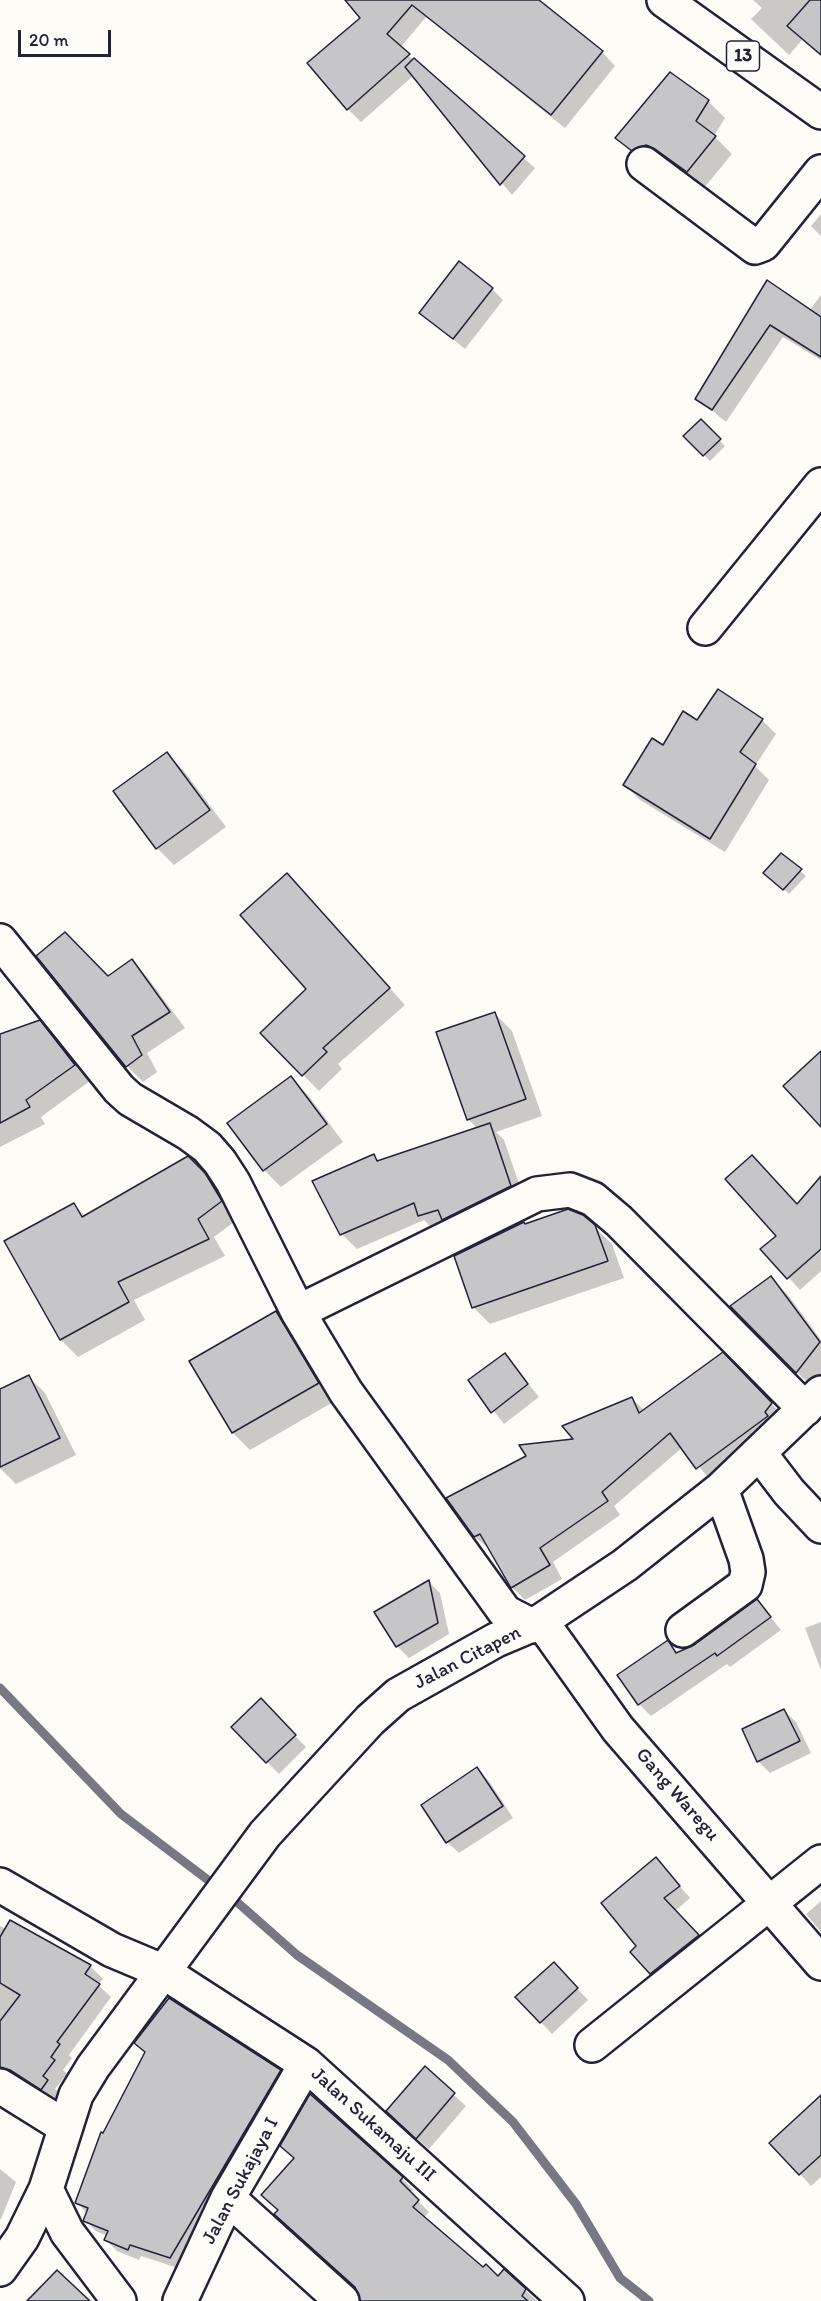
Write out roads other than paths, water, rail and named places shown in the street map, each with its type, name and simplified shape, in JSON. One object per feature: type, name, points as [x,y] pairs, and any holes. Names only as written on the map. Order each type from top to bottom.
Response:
[{"type":"main road","name":"13","points":[[664,0],[821,112]]},
{"type":"main road","points":[[644,164],[755,247],[763,244],[821,172]]},
{"type":"main road","points":[[705,628],[821,485]]},
{"type":"main road","points":[[0,941],[119,1089],[130,1099],[188,1132],[220,1162],[298,1312],[346,1392],[505,1612],[537,1624]]},
{"type":"main road","points":[[298,1312],[537,1194],[570,1190],[593,1198],[813,1401]]},
{"type":"main road","name":"Jalan Citapen","points":[[0,2270],[22,2238],[46,2189],[64,2126],[76,2095],[93,2067],[233,1875],[266,1834],[381,1709],[398,1695],[487,1646],[537,1624],[625,1565],[721,1489],[813,1401]]},
{"type":"main road","points":[[760,1454],[789,1492],[821,1526]]},
{"type":"main road","points":[[683,1630],[745,1585],[748,1572],[746,1558],[721,1489]]},
{"type":"main road","name":"Gang Waregu","points":[[537,1624],[618,1729],[770,1901],[821,1963]]},
{"type":"main road","points":[[592,2045],[821,1862]]},
{"type":"main road","name":"Jalan Sukamaju III","points":[[0,1886],[112,1950],[162,1971],[306,2064],[567,2301]]},
{"type":"main road","name":"Jalan Sukajaya I","points":[[180,2301],[228,2198],[306,2064]]},
{"type":"main road","points":[[0,2086],[64,2126]]},
{"type":"main road","points":[[46,2189],[67,2232],[119,2301]]},
{"type":"main road","points":[[228,2198],[342,2301]]},
{"type":"waterway","points":[[0,1688],[121,1814],[237,1902],[297,1955],[448,2060],[513,2122],[576,2204],[620,2278],[649,2301]]}]
